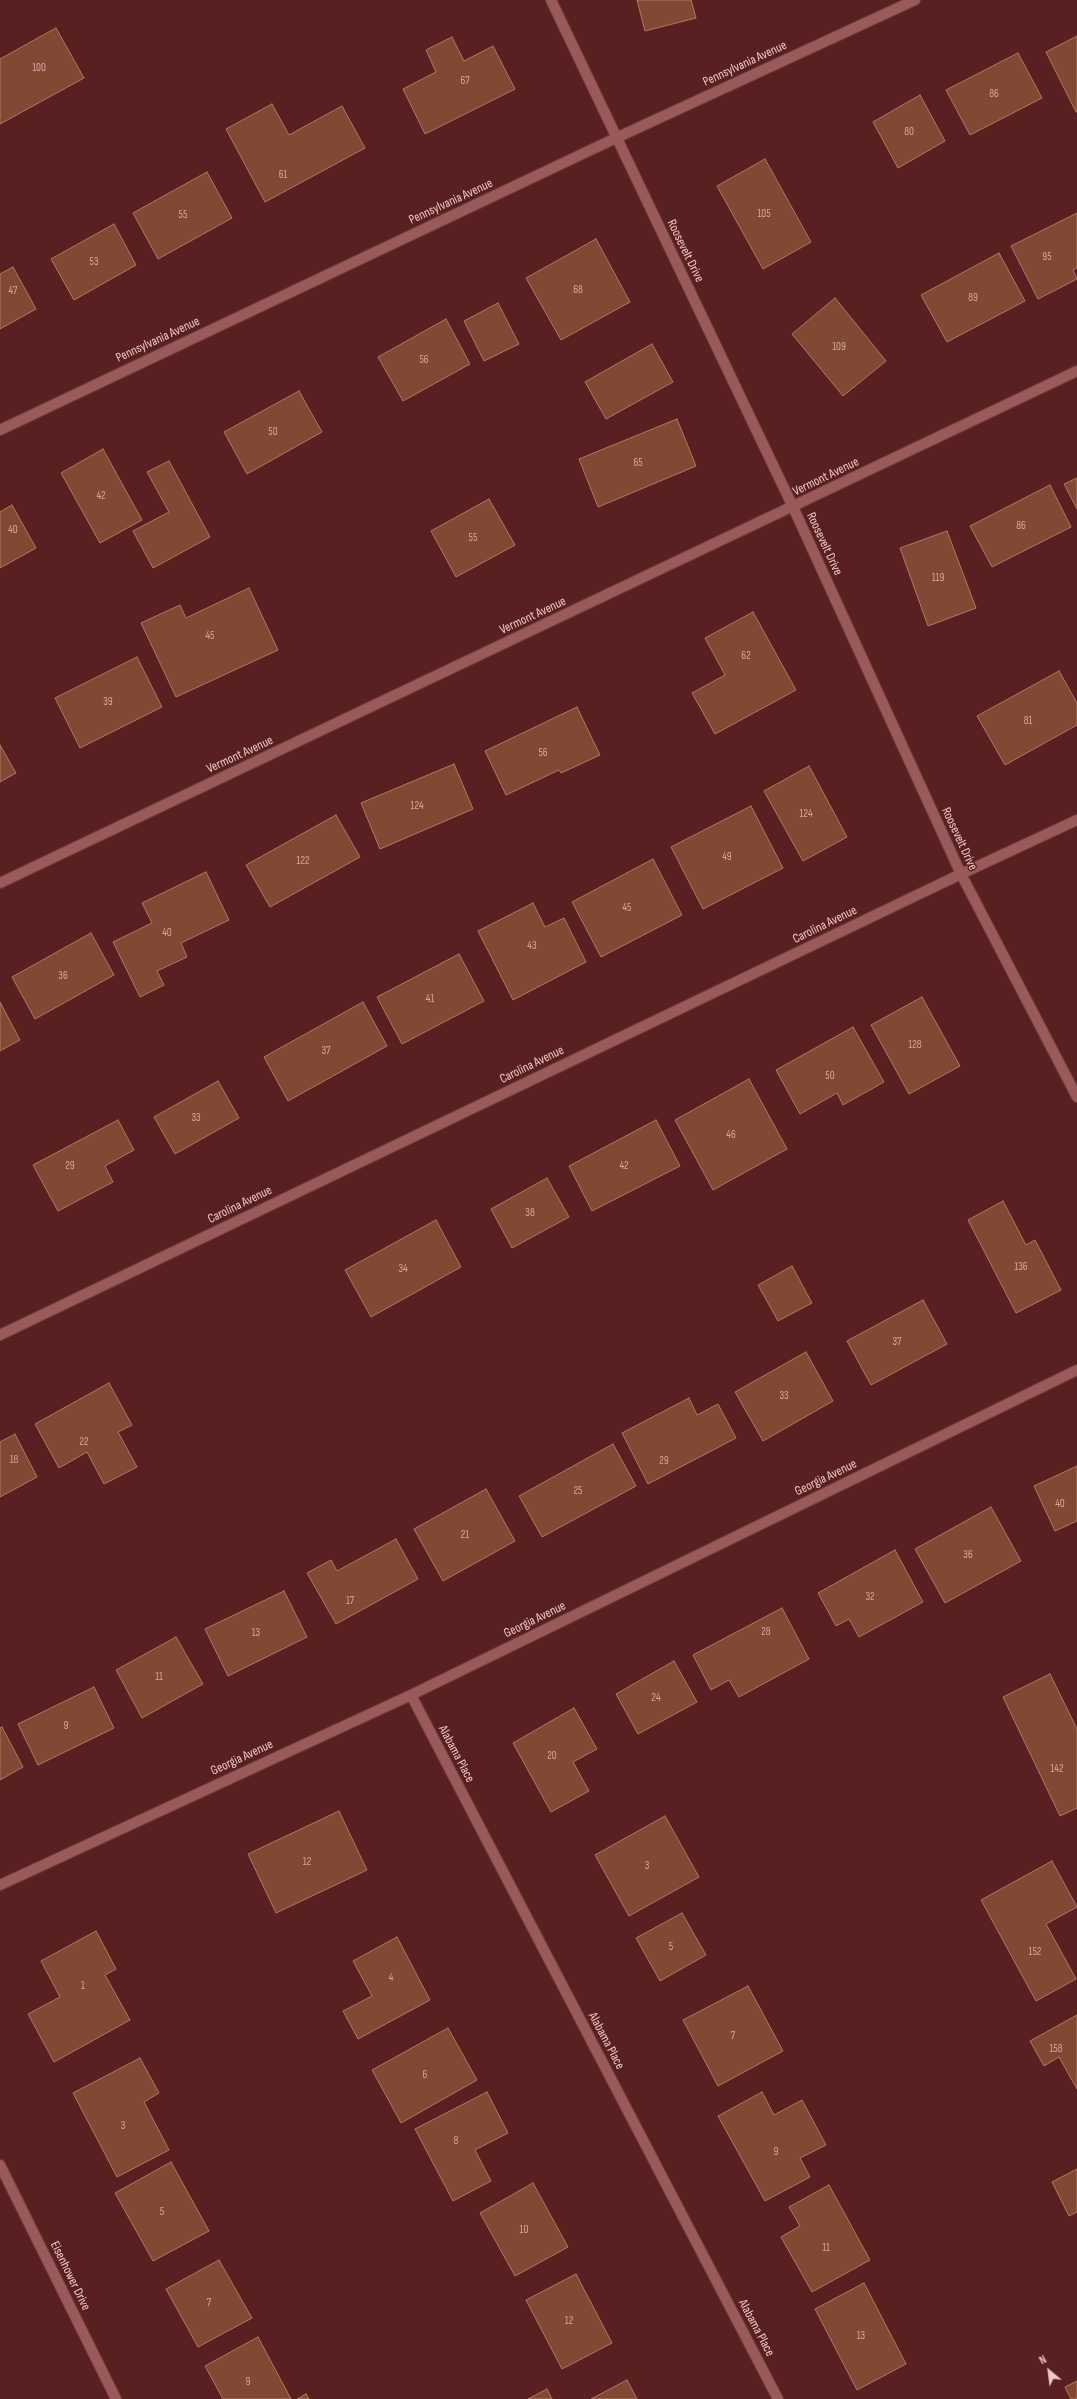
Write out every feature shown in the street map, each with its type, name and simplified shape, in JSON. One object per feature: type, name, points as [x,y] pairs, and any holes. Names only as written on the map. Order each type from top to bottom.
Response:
[{"type":"street","name":"Roosevelt Drive","points":[[551,0],[793,507],[961,874],[1077,1097]]},
{"type":"street","name":"Pennsylvania Avenue","points":[[0,430],[616,138],[915,0]]},
{"type":"street","name":"Vermont Avenue","points":[[0,883],[1077,371]]},
{"type":"street","name":"Carolina Avenue","points":[[0,1335],[961,874],[1077,820]]},
{"type":"street","name":"Georgia Avenue","points":[[0,1885],[410,1695],[1077,1370]]},
{"type":"street","name":"Alabama Place","points":[[410,1695],[778,2399]]},
{"type":"street","name":"Eisenhower Drive","points":[[0,2165],[116,2399]]},
{"type":"building","points":[[637,0],[691,0],[696,18],[645,31]]},
{"type":"building","points":[[56,28],[84,78],[0,124],[0,59]]},
{"type":"building","points":[[1077,36],[1077,112],[1076,112],[1046,52]]},
{"type":"building","points":[[452,37],[464,61],[493,46],[515,89],[425,134],[403,89],[436,72],[426,50]]},
{"type":"building","points":[[1018,53],[1042,98],[970,135],[946,90]]},
{"type":"building","points":[[920,95],[945,141],[898,168],[873,122]]},
{"type":"building","points":[[272,104],[289,135],[342,106],[365,148],[265,202],[226,129]]},
{"type":"building","points":[[765,159],[811,242],[763,269],[717,186]]},
{"type":"building","points":[[207,172],[232,218],[158,259],[133,213]]},
{"type":"building","points":[[1077,213],[1077,268],[1073,270],[1077,279],[1038,299],[1011,246]]},
{"type":"building","points":[[114,224],[136,265],[74,300],[51,259]]},
{"type":"building","points":[[596,239],[630,302],[561,340],[526,278]]},
{"type":"building","points":[[999,253],[1025,301],[947,342],[921,295]]},
{"type":"building","points":[[13,267],[36,309],[0,329],[0,274]]},
{"type":"building","points":[[835,298],[886,361],[843,396],[792,334]]},
{"type":"building","points":[[498,303],[519,344],[484,361],[464,321]]},
{"type":"building","points":[[446,319],[470,364],[403,401],[378,357]]},
{"type":"building","points":[[652,344],[673,382],[606,419],[585,382]]},
{"type":"building","points":[[299,391],[322,432],[247,474],[224,432]]},
{"type":"building","points":[[677,419],[696,466],[598,507],[579,459]]},
{"type":"building","points":[[103,449],[142,520],[100,543],[61,473]]},
{"type":"building","points":[[169,461],[210,537],[153,568],[133,531],[169,512],[147,472]]},
{"type":"building","points":[[1077,478],[1077,509],[1064,484]]},
{"type":"building","points":[[1050,485],[1071,527],[992,567],[970,526]]},
{"type":"building","points":[[489,499],[515,545],[456,577],[431,531]]},
{"type":"building","points":[[12,505],[36,548],[0,568],[0,512]]},
{"type":"building","points":[[947,531],[976,608],[928,626],[900,548]]},
{"type":"building","points":[[249,588],[278,650],[176,697],[141,623],[180,605],[186,618]]},
{"type":"building","points":[[753,612],[796,690],[715,734],[692,693],[725,675],[705,638]]},
{"type":"building","points":[[137,657],[162,707],[80,748],[55,698]]},
{"type":"building","points":[[1059,671],[1077,703],[1077,725],[1005,765],[977,716]]},
{"type":"building","points":[[577,707],[600,755],[561,773],[559,770],[506,795],[485,751]]},
{"type":"building","points":[[0,745],[16,773],[0,782]]},
{"type":"building","points":[[454,764],[473,809],[380,849],[361,803]]},
{"type":"building","points":[[809,766],[847,837],[803,861],[764,791]]},
{"type":"building","points":[[751,806],[783,868],[703,909],[671,847]]},
{"type":"building","points":[[336,815],[360,857],[270,907],[246,865]]},
{"type":"building","points":[[653,859],[682,915],[601,957],[572,902]]},
{"type":"building","points":[[206,872],[229,920],[181,943],[187,957],[157,971],[164,985],[140,997],[113,942],[152,923],[142,903]]},
{"type":"building","points":[[533,903],[545,927],[564,918],[586,962],[513,1000],[478,931]]},
{"type":"building","points":[[91,933],[114,975],[35,1019],[12,977]]},
{"type":"building","points":[[459,954],[484,1001],[402,1044],[377,997]]},
{"type":"building","points":[[922,997],[960,1066],[909,1094],[871,1025]]},
{"type":"building","points":[[0,1002],[20,1040],[0,1051]]},
{"type":"building","points":[[363,1002],[387,1046],[288,1101],[264,1057]]},
{"type":"building","points":[[853,1027],[884,1082],[843,1105],[837,1093],[800,1114],[776,1070]]},
{"type":"building","points":[[749,1079],[787,1149],[713,1190],[675,1120]]},
{"type":"building","points":[[218,1081],[239,1118],[175,1154],[154,1117]]},
{"type":"building","points":[[118,1120],[134,1150],[105,1166],[113,1182],[58,1211],[33,1165]]},
{"type":"building","points":[[656,1120],[680,1166],[592,1211],[569,1166]]},
{"type":"building","points":[[547,1178],[569,1217],[512,1248],[491,1209]]},
{"type":"building","points":[[1003,1201],[1026,1245],[1035,1240],[1061,1290],[1016,1313],[968,1220]]},
{"type":"building","points":[[436,1220],[461,1267],[371,1317],[345,1270]]},
{"type":"building","points":[[792,1266],[812,1303],[778,1321],[758,1285]]},
{"type":"building","points":[[923,1300],[947,1344],[871,1385],[847,1341]]},
{"type":"building","points":[[806,1352],[833,1401],[763,1441],[735,1392]]},
{"type":"building","points":[[109,1383],[132,1425],[118,1432],[137,1467],[104,1484],[87,1452],[59,1468],[35,1424]]},
{"type":"building","points":[[689,1398],[697,1415],[718,1404],[736,1438],[648,1484],[622,1433]]},
{"type":"building","points":[[15,1434],[37,1477],[0,1497],[0,1442]]},
{"type":"building","points":[[613,1444],[636,1486],[542,1537],[519,1496]]},
{"type":"building","points":[[1077,1466],[1077,1521],[1055,1531],[1034,1486]]},
{"type":"building","points":[[486,1489],[515,1541],[443,1581],[414,1529]]},
{"type":"building","points":[[991,1507],[1021,1561],[945,1603],[915,1549]]},
{"type":"building","points":[[396,1539],[418,1579],[336,1624],[307,1573],[331,1560],[337,1571]]},
{"type":"building","points":[[895,1550],[923,1602],[859,1637],[849,1619],[836,1626],[818,1593]]},
{"type":"building","points":[[284,1591],[307,1637],[228,1676],[205,1629]]},
{"type":"building","points":[[782,1608],[809,1659],[739,1697],[729,1680],[711,1690],[693,1655]]},
{"type":"building","points":[[176,1637],[203,1684],[142,1718],[116,1670]]},
{"type":"building","points":[[674,1661],[697,1702],[638,1734],[616,1694]]},
{"type":"building","points":[[1050,1674],[1077,1729],[1077,1808],[1060,1816],[1003,1697]]},
{"type":"building","points":[[94,1687],[114,1728],[38,1765],[18,1724]]},
{"type":"building","points":[[574,1708],[597,1749],[573,1762],[589,1791],[551,1812],[513,1743]]},
{"type":"building","points":[[2,1727],[23,1767],[0,1780],[0,1728]]},
{"type":"building","points":[[339,1811],[367,1870],[276,1913],[248,1854]]},
{"type":"building","points":[[665,1816],[699,1877],[629,1916],[595,1855]]},
{"type":"building","points":[[1052,1861],[1077,1907],[1046,1924],[1076,1979],[1036,2001],[981,1900]]},
{"type":"building","points":[[682,1913],[706,1955],[660,1981],[636,1938]]},
{"type":"building","points":[[96,1931],[116,1969],[105,1975],[130,2020],[54,2062],[28,2014],[60,1997],[41,1961]]},
{"type":"building","points":[[397,1937],[430,2000],[358,2039],[343,2011],[372,1996],[353,1961]]},
{"type":"building","points":[[748,1986],[783,2051],[718,2086],[683,2020]]},
{"type":"building","points":[[1077,2015],[1077,2089],[1059,2057],[1044,2066],[1030,2041]]},
{"type":"building","points":[[448,2028],[477,2080],[401,2123],[372,2070]]},
{"type":"building","points":[[140,2058],[159,2093],[144,2102],[169,2150],[117,2177],[73,2093]]},
{"type":"building","points":[[487,2092],[508,2133],[475,2150],[491,2181],[453,2201],[415,2129]]},
{"type":"building","points":[[762,2092],[774,2115],[802,2100],[826,2145],[800,2158],[810,2177],[765,2201],[718,2116]]},
{"type":"building","points":[[171,2162],[209,2231],[153,2261],[115,2193]]},
{"type":"building","points":[[1077,2169],[1077,2212],[1069,2216],[1052,2182]]},
{"type":"building","points":[[533,2183],[568,2247],[515,2276],[480,2213]]},
{"type":"building","points":[[829,2185],[870,2260],[812,2292],[781,2237],[800,2226],[789,2207]]},
{"type":"building","points":[[219,2260],[252,2318],[198,2347],[166,2289]]},
{"type":"building","points":[[576,2274],[612,2343],[562,2369],[526,2300]]},
{"type":"building","points":[[864,2283],[906,2364],[857,2390],[815,2309]]},
{"type":"building","points":[[258,2337],[291,2399],[223,2399],[205,2366]]},
{"type":"building","points":[[627,2380],[637,2399],[591,2399]]},
{"type":"building","points":[[1077,2381],[1077,2399],[1071,2399],[1065,2387]]},
{"type":"building","points":[[547,2389],[552,2399],[528,2399]]},
{"type":"building","points":[[306,2394],[309,2399],[297,2399]]}]
